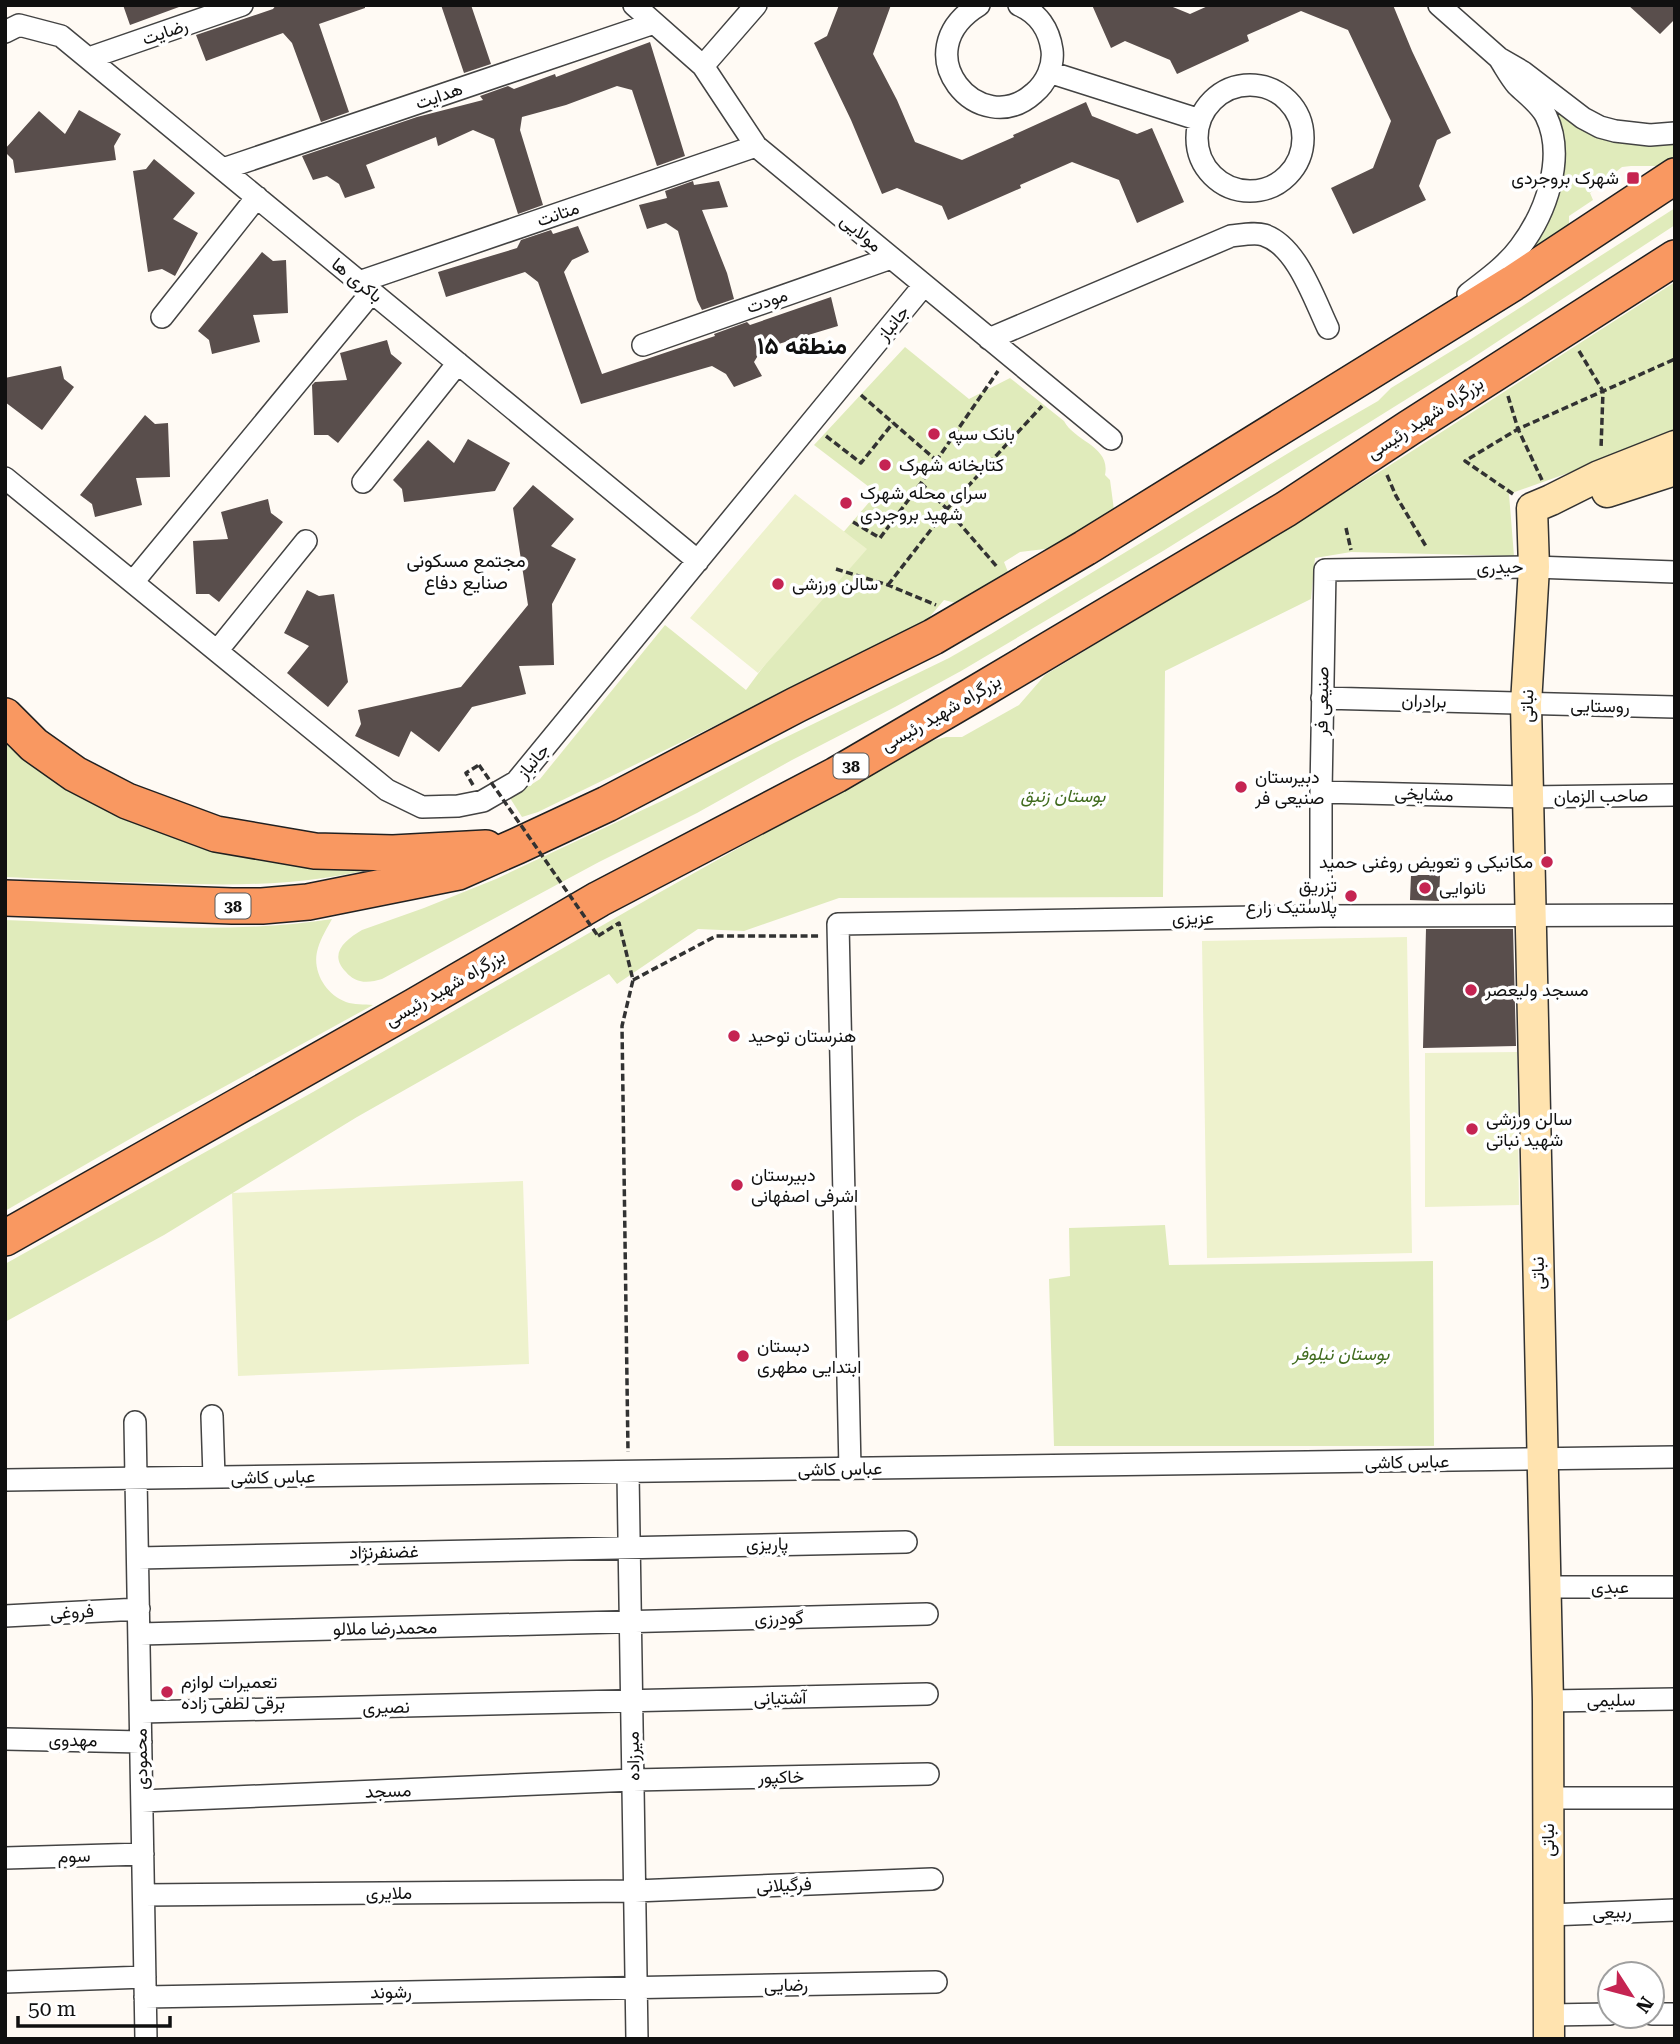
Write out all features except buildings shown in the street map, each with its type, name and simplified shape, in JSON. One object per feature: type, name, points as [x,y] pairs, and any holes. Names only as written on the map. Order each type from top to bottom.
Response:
[{"type":"highway","name":"38","points":[[5,898],[262,906],[308,902],[458,872],[607,804],[933,637],[1086,548],[1374,371],[1513,284],[1675,176]]},
{"type":"highway","name":"بزرگراه شهید رئیسی","points":[[5,1238],[599,899],[836,775],[1009,674],[1286,509],[1675,258]]},
{"type":"highway","points":[[5,716],[34,745],[75,774],[127,801],[216,834],[315,851],[393,853],[517,846]]},
{"type":"main road","points":[[1542,497],[1675,446]]},
{"type":"main road","points":[[1542,497],[1611,491],[1675,470]]},
{"type":"main road","name":"نباتی","points":[[1542,497],[1534,567],[1525,704],[1548,1701],[1549,2027]]},
{"type":"street","name":"رضایت","points":[[89,58],[242,5]]},
{"type":"street","name":"مولايی","points":[[634,5],[702,66],[756,146],[1111,439]]},
{"type":"street","points":[[702,66],[755,5]]},
{"type":"street","points":[[979,5],[964,15],[953,29],[947,45],[947,62],[952,78],[962,92],[976,102],[993,107],[1011,106],[1027,100],[1041,88],[1049,72],[1053,54],[1050,37],[1041,21],[1019,5]]},
{"type":"street","points":[[1439,5],[1499,58],[1523,72],[1583,118],[1600,127],[1636,134],[1675,133]]},
{"type":"street","name":"هدایت","points":[[223,169],[654,23]]},
{"type":"street","name":"باکری ها","points":[[5,32],[19,25],[61,36],[698,561]]},
{"type":"street","points":[[1374,371],[1503,266],[1520,248],[1548,192],[1554,152],[1552,131],[1545,113],[1514,82],[1499,58]]},
{"type":"street","points":[[1049,72],[1200,120]]},
{"type":"street","points":[[1257,85],[1273,90],[1287,100],[1297,113],[1303,130],[1303,146],[1298,163],[1287,177],[1273,187],[1257,192],[1239,191],[1222,184],[1208,172],[1199,156],[1196,138],[1200,120],[1209,104],[1223,93],[1240,86],[1257,85]]},
{"type":"street","name":"متانت","points":[[366,287],[756,146]]},
{"type":"street","points":[[162,317],[257,197]]},
{"type":"street","points":[[989,338],[1231,236],[1263,234],[1283,246],[1295,261],[1328,328]]},
{"type":"street","name":"مودت","points":[[643,345],[891,258]]},
{"type":"street","name":"جانباز","points":[[5,478],[387,790],[422,807],[482,802],[516,782],[925,285]]},
{"type":"street","points":[[133,582],[366,287]]},
{"type":"street","points":[[363,482],[457,363]]},
{"type":"street","points":[[217,651],[306,541]]},
{"type":"street","name":"حیدری","points":[[1325,570],[1534,567],[1675,572]]},
{"type":"street","name":"صنیعی فر","points":[[1321,916],[1325,570]]},
{"type":"street","name":"برادران","points":[[1322,698],[1525,704]]},
{"type":"street","name":"روستایی","points":[[1525,704],[1675,707]]},
{"type":"street","name":"مشایخی","points":[[1321,792],[1528,797]]},
{"type":"street","name":"صاحب الزمان","points":[[1528,797],[1675,795]]},
{"type":"street","name":"عزیزی","points":[[838,930],[1321,916],[1675,915]]},
{"type":"street","points":[[838,930],[850,1469]]},
{"type":"street","points":[[212,1416],[214,1477]]},
{"type":"street","name":"محمودی","points":[[135,1422],[146,2039]]},
{"type":"street","name":"عباس کاشی","points":[[5,1480],[1675,1457]]},
{"type":"street","name":"میرزاده","points":[[628,1473],[637,2039]]},
{"type":"street","name":"پاریزی","points":[[629,1547],[906,1542]]},
{"type":"street","name":"غضنفرنژاد","points":[[138,1558],[629,1547]]},
{"type":"street","name":"عبدی","points":[[1545,1587],[1675,1587]]},
{"type":"street","name":"فروغی","points":[[5,1616],[139,1609]]},
{"type":"street","name":"گودرزی","points":[[631,1622],[927,1615]]},
{"type":"street","name":"محمدرضا ملالو","points":[[139,1634],[631,1622]]},
{"type":"street","name":"آشتیانی","points":[[632,1702],[927,1694]]},
{"type":"street","name":"سلیمی","points":[[1548,1701],[1675,1699]]},
{"type":"street","name":"نصیری","points":[[141,1712],[632,1702]]},
{"type":"street","name":"مهدوی","points":[[5,1739],[141,1742]]},
{"type":"street","name":"خاکپور","points":[[633,1780],[928,1774]]},
{"type":"street","name":"مسجد","points":[[142,1801],[633,1780]]},
{"type":"street","points":[[1548,1798],[1675,1798]]},
{"type":"street","name":"سوم","points":[[5,1858],[143,1854]]},
{"type":"street","name":"فرگیلانی","points":[[635,1891],[932,1879]]},
{"type":"street","name":"ملایری","points":[[144,1895],[635,1891]]},
{"type":"street","name":"ربیعی","points":[[1549,1915],[1675,1910]]},
{"type":"street","name":"رشوند","points":[[5,1982],[145,1987],[636,1988]]},
{"type":"street","name":"رضایی","points":[[636,1988],[936,1982]]},
{"type":"street","points":[[1549,2027],[1596,2017]]},
{"type":"path","points":[[1576,345],[1603,391],[1599,475]]},
{"type":"path","points":[[853,522],[880,538],[1009,355]]},
{"type":"path","points":[[1542,497],[1465,461],[1517,429],[1675,359]]},
{"type":"path","points":[[845,382],[936,460]]},
{"type":"path","points":[[1506,391],[1542,497]]},
{"type":"path","points":[[888,585],[947,509],[1054,392]]},
{"type":"path","points":[[810,425],[861,463],[892,423]]},
{"type":"path","points":[[1384,469],[1396,496],[1430,553]]},
{"type":"path","points":[[921,483],[947,509],[1003,575]]},
{"type":"path","points":[[1346,528],[1351,552]]},
{"type":"path","points":[[836,569],[888,585],[939,606]]},
{"type":"path","points":[[466,773],[479,765],[598,936],[619,923],[633,980],[622,1026],[628,1473]]},
{"type":"path","points":[[633,980],[716,936],[838,930]]},
{"type":"green space","points":[[1533,93],[1559,110],[1675,140],[1675,157],[1659,166],[1622,167],[1590,193],[1593,200],[1569,216],[1569,225],[1533,251],[1525,251],[1555,189]]},
{"type":"green space","points":[[1675,208],[1675,225],[1471,359],[1163,551],[961,671],[382,979],[368,982],[358,980],[349,975],[341,965],[341,948],[362,930],[496,879],[668,798],[949,658],[1378,401],[1391,388]]},
{"type":"green space","name":"بوستان زنبق","points":[[1675,282],[1675,435],[1509,494],[1514,556],[1351,552],[1315,558],[1311,599],[1165,671],[1163,897],[839,898],[744,931],[698,929],[617,984],[609,974],[357,1117],[164,1235],[5,1322],[5,1264],[927,742],[946,737],[962,737],[1019,705],[1045,675],[1384,469]]},
{"type":"green space","points":[[905,347],[969,399],[1010,378],[1064,421],[1103,457],[1105,475],[1110,480],[1114,510],[1053,548],[1020,552],[1004,562],[1008,572],[956,603],[944,600],[927,620],[860,655],[538,812],[522,817],[510,798],[540,779],[665,625],[746,690],[836,569],[841,535],[877,493],[814,445]]},
{"type":"green space","name":"سالن ورزشی","points":[[795,494],[867,549],[758,673],[690,618]]},
{"type":"green space","points":[[5,728],[82,788],[393,863],[336,876],[278,883],[141,883],[5,877]]},
{"type":"green space","points":[[332,919],[318,948],[318,973],[326,987],[338,998],[356,1004],[373,1005],[5,1211],[5,920],[209,928]]},
{"type":"green space","points":[[1407,937],[1412,1253],[1207,1258],[1202,941]]},
{"type":"green space","name":"سالن ورزشی شهید نباتی","points":[[1517,1052],[1519,1205],[1425,1207],[1425,1053]]},
{"type":"green space","points":[[523,1181],[529,1364],[238,1376],[232,1193]]},
{"type":"green space","name":"بوستان نیلوفر","points":[[1165,1225],[1169,1265],[1433,1261],[1434,1446],[1054,1446],[1049,1279],[1070,1276],[1069,1228]]},
{"type":"place","name":"شهرک بروجردی","points":[[1633,178]]},
{"type":"place","name":"بانک سپه","points":[[934,434]]},
{"type":"place","name":"کتابخانه شهرک","points":[[885,465]]},
{"type":"place","name":"سرای محله شهرک شهید بروجردی","points":[[846,503]]},
{"type":"place","name":"سالن ورزشی","points":[[778,584]]},
{"type":"place","name":"دبیرستان صنیعی فر","points":[[1241,787]]},
{"type":"place","name":"مکانیکی و تعویض روغنی حمید","points":[[1547,862]]},
{"type":"place","name":"نانوایی","points":[[1425,888]]},
{"type":"place","name":"تزریق پلاستیک زارع","points":[[1351,896]]},
{"type":"place","name":"مسجد ولیعصر","points":[[1471,990]]},
{"type":"place","name":"هنرستان توحید","points":[[734,1036]]},
{"type":"place","name":"سالن ورزشی شهید نباتی","points":[[1472,1129]]},
{"type":"place","name":"دبیرستان اشرفی اصفهانی","points":[[737,1185]]},
{"type":"place","name":"دبستان ابتدایی مطهری","points":[[743,1356]]},
{"type":"place","name":"تعمیرات لوازم برقی لطفی زاده","points":[[167,1692]]},
{"type":"district","name":"منطقه ۱۵","points":[[802,346]]},
{"type":"district","name":"مجتمع مسکونی صنایع دفاع","points":[[466,571]]}]
